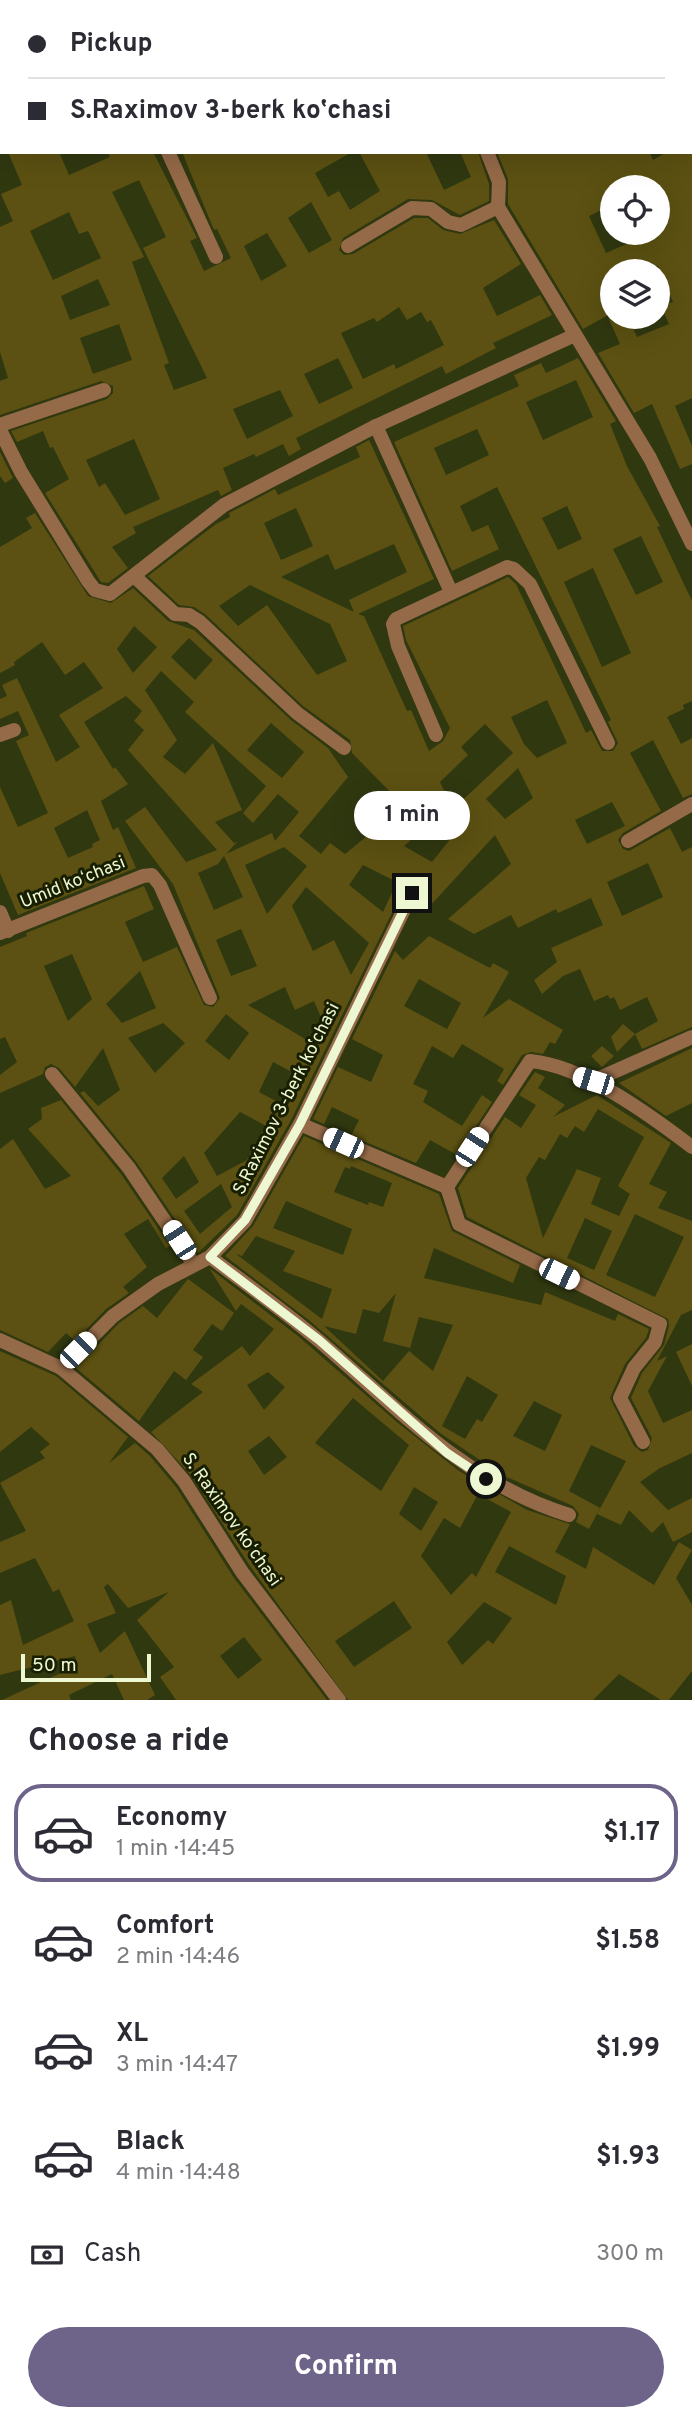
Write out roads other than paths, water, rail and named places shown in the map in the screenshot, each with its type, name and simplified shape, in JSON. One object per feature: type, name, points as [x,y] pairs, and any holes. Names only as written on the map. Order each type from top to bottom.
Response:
[{"type":"street","points":[[169,154],[216,257]]},
{"type":"street","points":[[487,154],[499,183],[498,207],[650,458],[692,544]]},
{"type":"street","points":[[348,246],[412,208],[431,209],[448,222],[461,225],[498,207]]},
{"type":"street","points":[[104,390],[0,428],[21,472],[95,590],[110,594],[223,505],[376,426],[575,335]]},
{"type":"street","points":[[376,426],[452,592]]},
{"type":"street","points":[[436,735],[398,646],[393,624],[396,619],[507,567],[530,584],[608,743]]},
{"type":"street","points":[[134,576],[175,614],[189,615],[200,622],[297,713],[344,748]]},
{"type":"street","points":[[628,841],[692,804]]},
{"type":"street","name":"Umid koʻchasi","points":[[4,932],[143,876],[152,875],[160,885],[210,998]]},
{"type":"street","name":"S.Raximov 3-berk koʼchasi","points":[[61,1368],[113,1315],[193,1263],[210,1257],[245,1220],[300,1124],[412,893]]},
{"type":"street","points":[[0,912],[4,932]]},
{"type":"street","points":[[593,1081],[692,1037]]},
{"type":"street","points":[[643,1442],[620,1398],[634,1368],[655,1342],[660,1324],[458,1224],[447,1187],[530,1061],[547,1063],[593,1081],[692,1147]]},
{"type":"street","points":[[52,1074],[129,1168],[193,1263]]},
{"type":"street","points":[[300,1124],[447,1187]]},
{"type":"street","points":[[210,1257],[319,1340],[447,1453],[506,1491],[569,1515]]},
{"type":"street","name":"S. Raximov koʻchasi","points":[[0,1340],[61,1368],[157,1449],[184,1481],[242,1572],[339,1700]]}]
